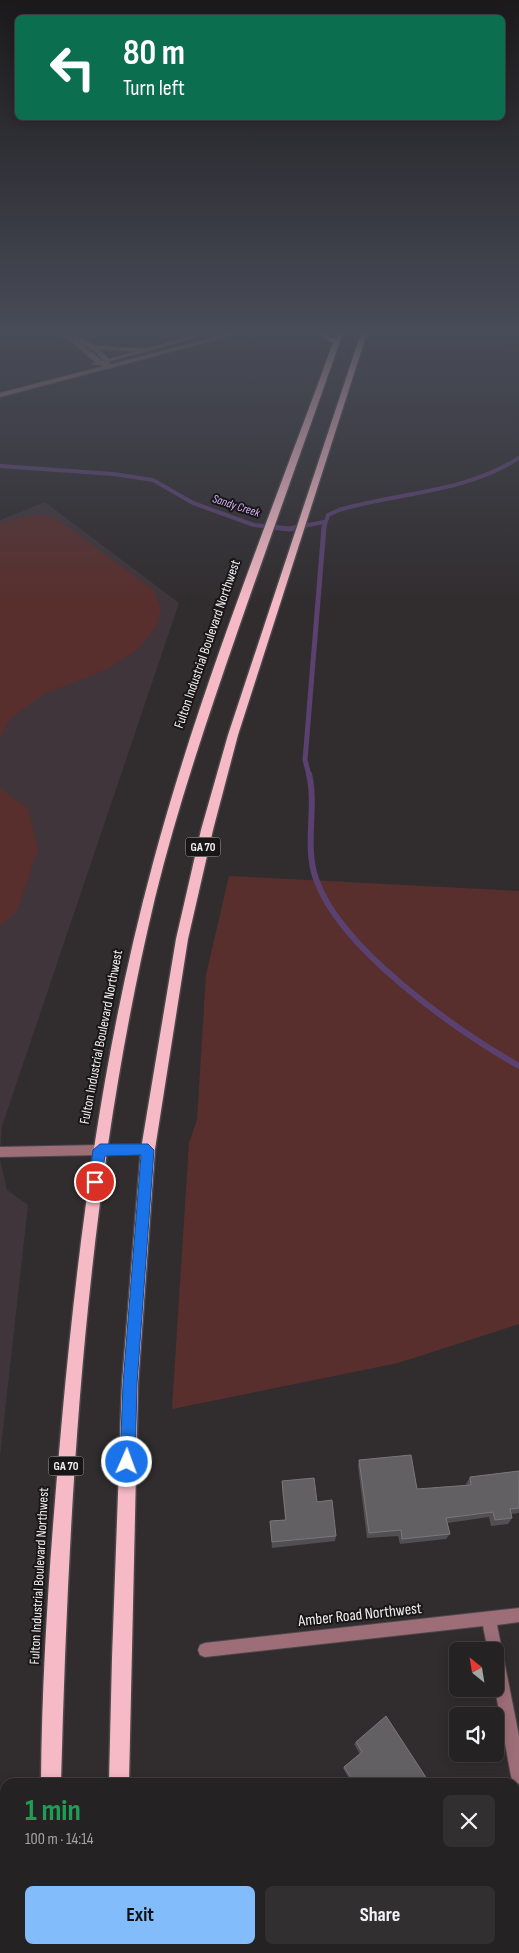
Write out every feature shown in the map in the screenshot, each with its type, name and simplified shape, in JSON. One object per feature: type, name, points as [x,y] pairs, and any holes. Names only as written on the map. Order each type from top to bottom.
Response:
[{"type":"main road","name":"Fulton Industrial Boulevard Northwest","points":[[51,1778],[55,1641],[70,1396],[100,1150],[141,932],[169,824],[198,730],[309,421]]},
{"type":"main road","name":"GA 70","points":[[119,1778],[121,1648],[130,1384],[148,1150],[182,939],[207,830],[233,735],[335,421]]},
{"type":"street","points":[[0,1152],[148,1150]]},
{"type":"street","name":"Amber Road Northwest","points":[[205,1650],[489,1619],[519,1614]]},
{"type":"street","points":[[489,1619],[519,1776]]},
{"type":"shaded area","points":[[45,502],[179,603],[2,1126],[0,1155],[0,520]]},
{"type":"shaded area","points":[[38,514],[56,518],[153,590],[161,608],[156,627],[138,649],[107,669],[42,695],[9,720],[0,738],[0,524]]},
{"type":"shaded area","points":[[0,788],[28,809],[38,849],[17,911],[0,926]]},
{"type":"shaded area","points":[[229,876],[519,891],[519,1324],[398,1363],[172,1409],[189,1143],[197,1120],[206,975]]},
{"type":"shaded area","points":[[0,1159],[7,1190],[28,1205],[0,1456]]},
{"type":"building","points":[[411,1455],[417,1489],[471,1485],[470,1477],[519,1471],[519,1508],[510,1509],[512,1518],[495,1520],[493,1512],[446,1518],[450,1534],[402,1539],[401,1530],[369,1533],[359,1460]]},
{"type":"building","points":[[314,1478],[317,1502],[332,1500],[336,1536],[272,1542],[270,1521],[286,1520],[282,1481]]},
{"type":"building","points":[[386,1716],[426,1778],[351,1778],[344,1767],[362,1752],[356,1742]]},
{"type":"waterway","name":"Sandy Creek","points":[[324,528],[328,515],[339,510],[454,485],[498,470],[519,458]]},
{"type":"waterway","name":"Sandy Creek","points":[[0,466],[113,474],[153,480],[193,503],[254,525],[281,528]]},
{"type":"waterway","name":"Sandy Creek","points":[[293,528],[324,522]]},
{"type":"waterway","name":"Sandy Creek","points":[[270,527],[289,529],[300,527]]},
{"type":"waterway","points":[[309,775],[305,760],[324,527]]},
{"type":"waterway","points":[[309,774],[312,800],[311,853],[316,879],[329,906],[349,933],[403,985],[464,1031],[519,1066]]},
{"type":"route","points":[[95,1182],[100,1150],[148,1150],[130,1384],[127,1462]]}]
